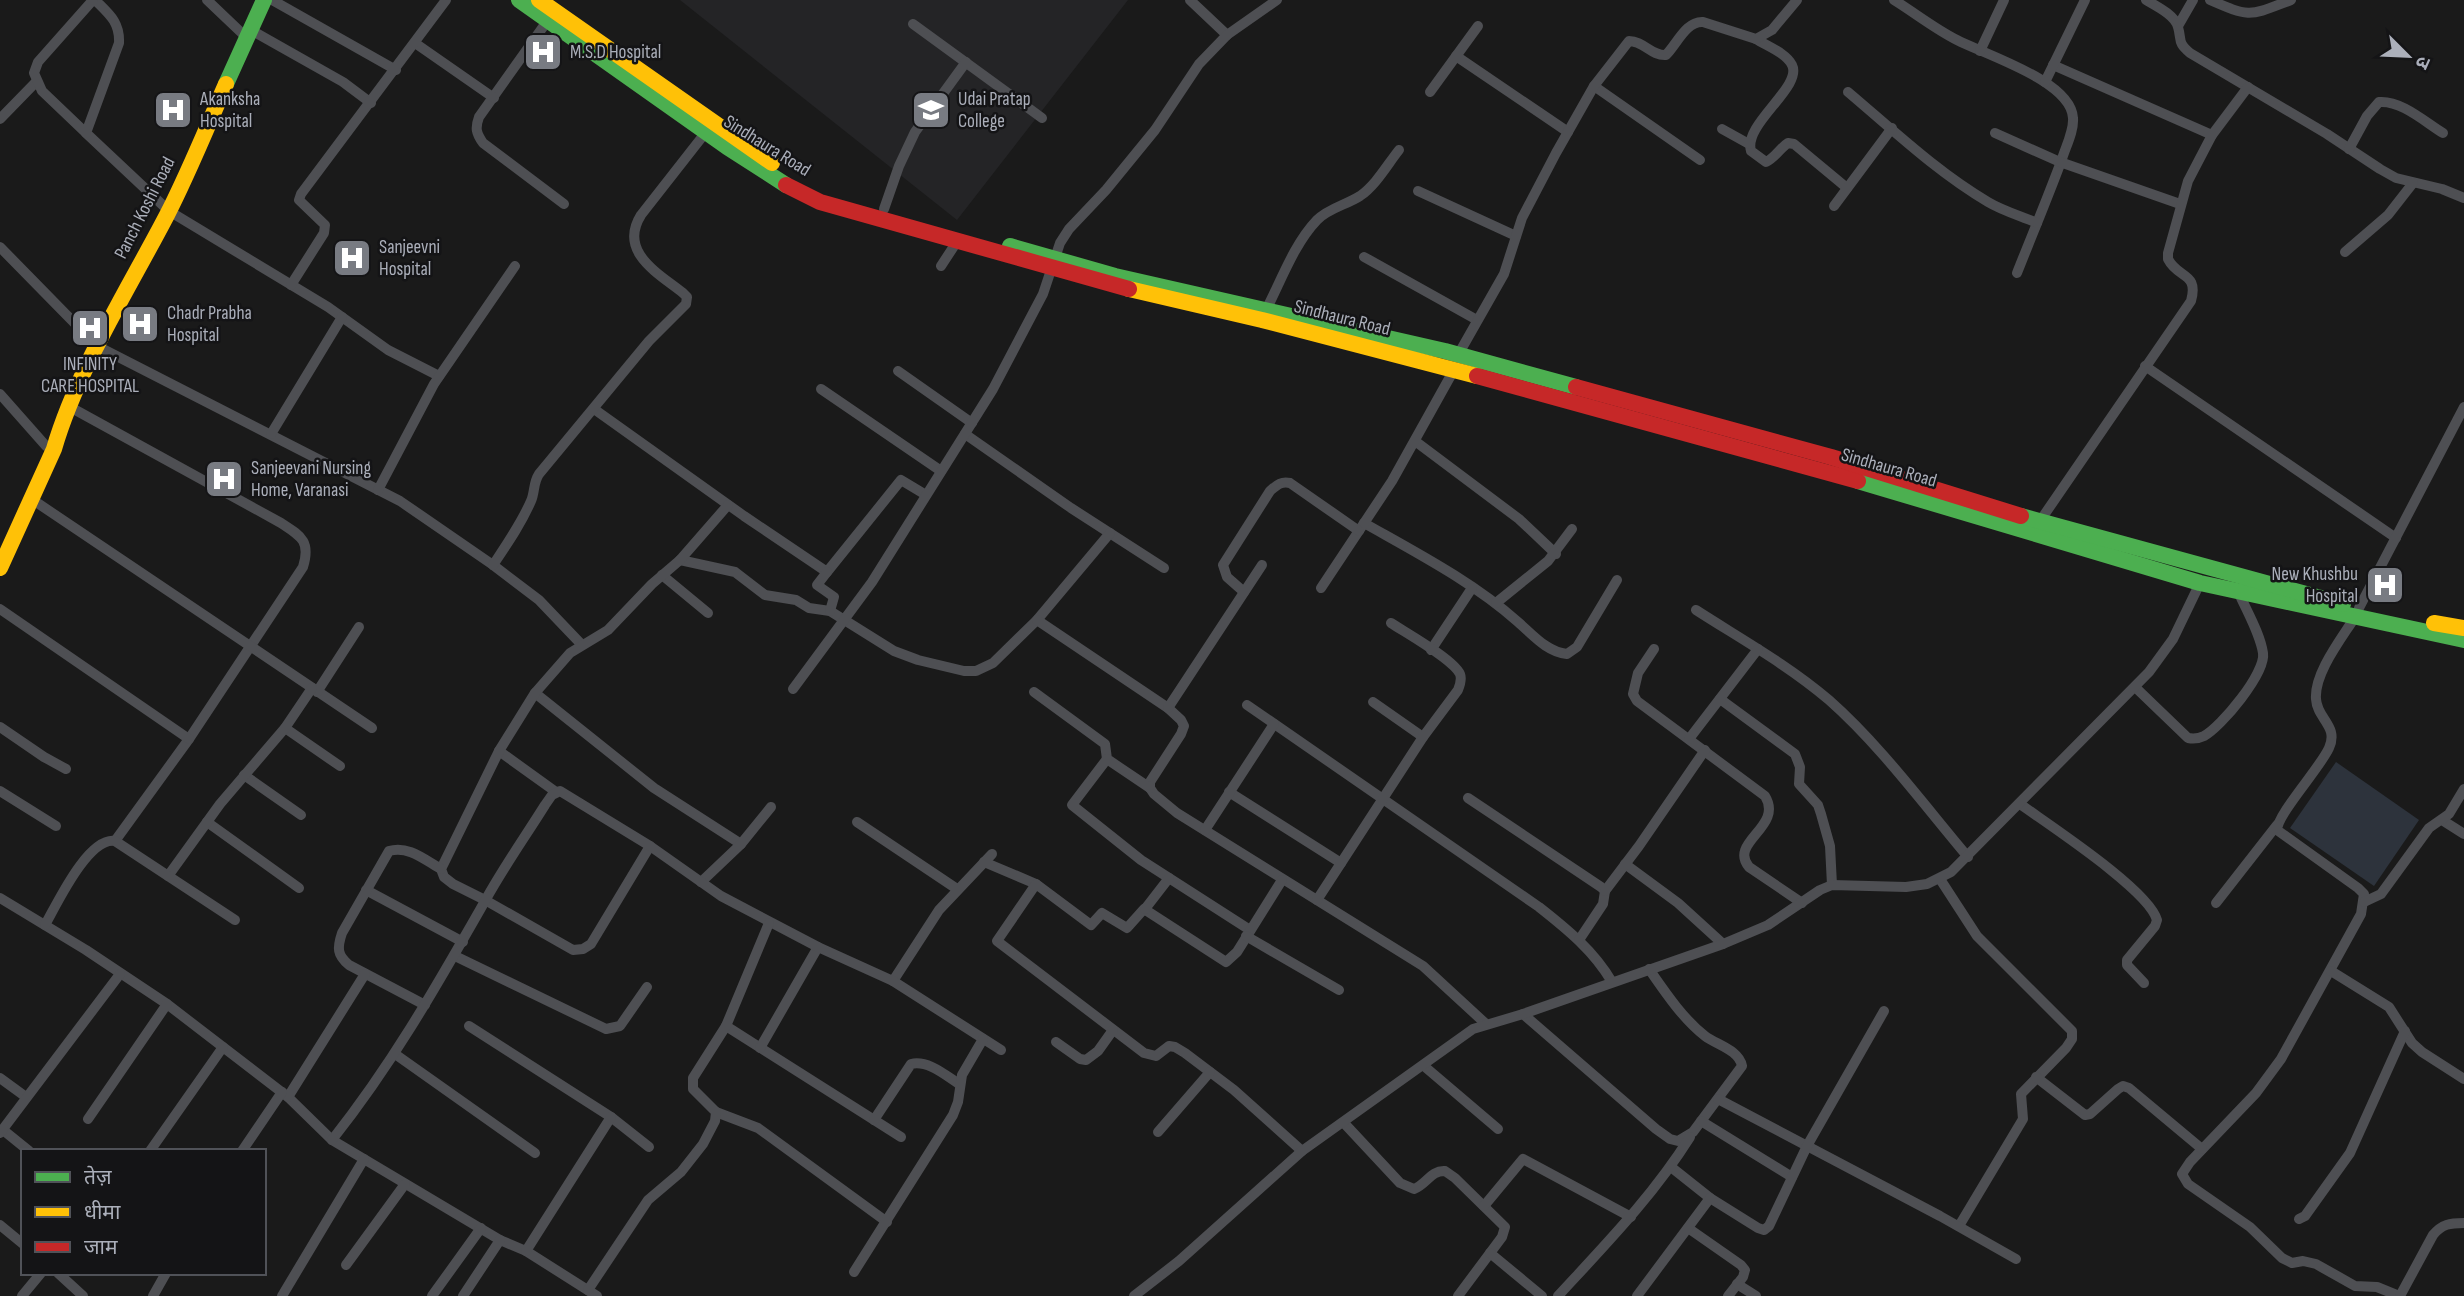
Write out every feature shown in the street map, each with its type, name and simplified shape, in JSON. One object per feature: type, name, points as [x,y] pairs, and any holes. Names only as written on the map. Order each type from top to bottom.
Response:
[{"type":"street","points":[[86,133],[119,43],[120,31],[115,19],[94,0],[38,62],[34,73],[42,91],[86,133],[169,211],[342,317],[388,351],[439,376]]},
{"type":"street","points":[[207,0],[249,35],[343,82],[371,103]]},
{"type":"street","name":"Panch Koshi Road","points":[[0,568],[97,346],[169,211],[264,0]]},
{"type":"street","points":[[271,0],[396,70]]},
{"type":"street","points":[[291,285],[324,233],[325,225],[299,200],[302,194],[446,0]]},
{"type":"street","name":"Sindhaura Road","points":[[519,0],[706,132],[792,189],[820,202],[1052,264],[1456,361],[2200,583],[2357,612]]},
{"type":"street","points":[[539,0],[800,182],[839,197],[1052,264],[1266,310],[1831,457],[2040,521],[2464,640]]},
{"type":"street","points":[[1190,0],[1227,35]]},
{"type":"street","points":[[793,689],[872,582],[993,389],[1040,300],[1052,264],[1069,229],[1155,130],[1199,64],[1227,35],[1277,0]]},
{"type":"street","points":[[1756,39],[1772,30],[1797,0]]},
{"type":"street","points":[[1894,0],[1954,39],[2045,82],[2066,100],[2072,109],[2074,120],[2060,162],[2017,273]]},
{"type":"street","points":[[1980,51],[2004,0]]},
{"type":"street","points":[[2045,82],[2085,0]]},
{"type":"street","points":[[2146,0],[2166,13],[2178,26]]},
{"type":"street","points":[[2193,0],[2178,26],[2178,40],[2182,47],[2379,169],[2413,183],[2442,189],[2464,198]]},
{"type":"street","points":[[2210,0],[2247,15],[2291,0]]},
{"type":"street","points":[[548,20],[479,117],[476,127],[483,143],[564,204]]},
{"type":"street","points":[[1321,588],[1415,441],[1477,320],[1504,274],[1522,218],[1568,132],[1594,86],[1629,41],[1642,44],[1659,55],[1666,55],[1690,25],[1703,22],[1756,39],[1784,56],[1793,66],[1793,71],[1787,86],[1750,137],[1749,144]]},
{"type":"street","points":[[914,24],[1042,118]]},
{"type":"street","points":[[1430,92],[1478,26]]},
{"type":"street","points":[[415,43],[494,98]]},
{"type":"street","points":[[1456,57],[1568,132]]},
{"type":"street","points":[[884,209],[899,166],[915,132],[965,62]]},
{"type":"street","points":[[2053,65],[2212,135]]},
{"type":"street","points":[[0,119],[36,82]]},
{"type":"street","points":[[1594,86],[1700,160]]},
{"type":"street","points":[[2040,521],[2192,301],[2193,284],[2189,278],[2171,266],[2168,259],[2180,204],[2188,181],[2212,135],[2248,87]]},
{"type":"street","points":[[1849,92],[1939,168],[1974,193],[1992,204],[2037,223]]},
{"type":"street","points":[[2349,149],[2367,116],[2379,102],[2386,101],[2399,106],[2443,134]]},
{"type":"street","points":[[1834,206],[1892,128]]},
{"type":"street","points":[[1722,129],[1749,144],[1755,156],[1766,162],[1771,160],[1782,146],[1794,144],[1847,188]]},
{"type":"street","points":[[493,565],[523,518],[539,474],[649,341],[685,304],[687,297],[643,260],[633,236],[641,215],[706,132]]},
{"type":"street","points":[[1995,133],[2060,162],[2180,204]]},
{"type":"street","points":[[1266,310],[1293,257],[1317,220],[1326,212],[1353,200],[1369,189],[1399,150]]},
{"type":"street","points":[[2345,252],[2388,215],[2413,183]]},
{"type":"street","points":[[1418,191],[1516,236]]},
{"type":"street","points":[[941,267],[958,240]]},
{"type":"street","points":[[0,247],[97,346],[378,490],[427,519],[539,600],[582,645]]},
{"type":"street","points":[[1364,257],[1477,320]]},
{"type":"street","points":[[378,490],[439,376],[515,266]]},
{"type":"street","points":[[271,434],[342,317]]},
{"type":"street","points":[[2146,366],[2396,538]]},
{"type":"street","points":[[898,371],[972,423]]},
{"type":"street","points":[[821,389],[941,471]]},
{"type":"street","points":[[0,394],[46,446]]},
{"type":"street","points":[[70,407],[299,535],[306,544],[307,554],[303,567],[252,647],[115,841]]},
{"type":"street","points":[[2216,903],[2305,786],[2332,741],[2332,732],[2319,712],[2316,700],[2317,682],[2357,612],[2464,407]]},
{"type":"street","points":[[594,409],[827,572]]},
{"type":"street","name":"Panch Koshi Road","points":[[0,546],[34,466],[46,446],[59,432]]},
{"type":"street","points":[[965,434],[1164,568]]},
{"type":"street","points":[[1415,441],[1519,519],[1556,554]]},
{"type":"street","points":[[830,611],[834,597],[817,585],[901,480],[926,495]]},
{"type":"street","points":[[1244,592],[1227,577],[1223,565],[1249,522],[1277,485],[1284,482],[1290,483],[1362,527],[1431,561],[1496,603],[1553,650],[1567,654],[1577,647],[1617,580]]},
{"type":"street","points":[[30,498],[372,728]]},
{"type":"street","points":[[440,869],[499,751],[535,693],[570,653],[608,630],[680,560],[728,505]]},
{"type":"street","points":[[1496,603],[1556,554],[1573,529]]},
{"type":"street","points":[[680,560],[735,572],[765,595],[796,600],[809,608],[830,611],[894,651],[918,660],[964,671],[976,671],[993,663],[1037,620],[1110,533]]},
{"type":"street","points":[[1168,708],[1262,565]]},
{"type":"street","points":[[662,575],[708,613]]},
{"type":"street","points":[[1134,1296],[1179,1261],[1302,1151],[1473,1029],[1723,944],[1768,925],[1820,890],[1832,885],[1906,887],[1940,879],[1968,857],[2149,672],[2173,639],[2200,583]]},
{"type":"street","points":[[1431,650],[1472,588]]},
{"type":"street","points":[[2135,687],[2188,737],[2195,739],[2210,732],[2250,688],[2263,662],[2260,644],[2238,591]]},
{"type":"street","points":[[0,609],[189,739]]},
{"type":"street","points":[[1696,610],[1788,668],[1830,702],[1873,746],[1968,857]]},
{"type":"street","points":[[2357,612],[2464,628]]},
{"type":"street","points":[[1037,620],[1168,708],[1181,720],[1184,726],[1181,734],[1154,773],[1150,788]]},
{"type":"street","points":[[1317,900],[1382,797],[1450,703],[1461,681],[1460,674],[1452,664],[1391,623]]},
{"type":"street","points":[[168,876],[206,822],[315,690],[359,627]]},
{"type":"street","points":[[1654,649],[1638,673],[1633,694],[1637,701],[1765,796],[1770,812],[1745,848],[1742,855],[1744,862],[1802,903]]},
{"type":"street","points":[[1689,739],[1758,649]]},
{"type":"street","points":[[1034,692],[1105,744],[1107,759],[1072,805],[1141,860],[1248,933],[1339,990]]},
{"type":"street","points":[[535,693],[654,788],[741,844]]},
{"type":"street","points":[[1720,699],[1795,754],[1800,767],[1800,784],[1818,805],[1830,846],[1832,885]]},
{"type":"street","points":[[1373,702],[1423,737]]},
{"type":"street","points":[[1247,705],[1539,907],[1579,940],[1612,982]]},
{"type":"street","points":[[1205,830],[1273,724]]},
{"type":"street","points":[[0,727],[66,769]]},
{"type":"street","points":[[285,729],[340,765]]},
{"type":"street","points":[[1579,940],[1603,904],[1605,891],[1705,750]]},
{"type":"street","points":[[499,751],[556,792],[564,793],[650,846],[720,896],[769,923],[893,981],[1000,1050]]},
{"type":"street","points":[[1107,759],[1205,830],[1423,966],[1486,1024]]},
{"type":"street","points":[[244,775],[301,815]]},
{"type":"street","points":[[2364,902],[2381,894],[2428,828],[2449,814],[2464,789]]},
{"type":"street","points":[[0,792],[56,825]]},
{"type":"street","points":[[332,1140],[395,1054],[456,956],[485,900],[544,805],[556,792]]},
{"type":"street","points":[[1229,792],[1341,863]]},
{"type":"street","points":[[1468,798],[1593,879],[1605,891]]},
{"type":"street","points":[[2020,804],[2114,872],[2153,909],[2157,920],[2155,926],[2127,960],[2130,969],[2144,984]]},
{"type":"street","points":[[701,883],[741,844],[771,807]]},
{"type":"street","points":[[2442,820],[2464,834]]},
{"type":"street","points":[[206,822],[299,888]]},
{"type":"street","points":[[857,822],[957,889]]},
{"type":"street","points":[[2277,825],[2281,834],[2364,894],[2361,914],[2281,1059],[2256,1093],[2182,1174],[2205,1196],[2250,1227],[2283,1258],[2292,1263],[2303,1261],[2316,1264],[2355,1286],[2377,1287],[2399,1296],[2432,1235],[2440,1226],[2464,1223]]},
{"type":"street","points":[[45,925],[80,865],[98,845],[110,840],[235,920]]},
{"type":"street","points":[[425,1005],[349,965],[340,958],[337,946],[389,851],[398,848],[414,853],[440,869],[444,877],[453,884],[573,950],[583,949],[591,944],[650,846]]},
{"type":"street","points":[[893,981],[926,928],[957,889],[988,858],[1036,884],[1091,925],[1102,914],[1127,928],[1169,878]]},
{"type":"street","points":[[1625,864],[1678,903],[1723,944]]},
{"type":"street","points":[[1940,879],[1977,936],[2072,1031],[2072,1039],[2066,1048],[2021,1094],[2020,1102],[2024,1110],[2019,1128],[1959,1226]]},
{"type":"street","points":[[1145,909],[1226,962],[1237,952],[1282,880]]},
{"type":"street","points":[[1036,884],[997,940],[1149,1055],[1156,1056],[1170,1046],[1175,1046],[1210,1072],[1302,1151]]},
{"type":"street","points":[[366,890],[463,942]]},
{"type":"street","points":[[1,902],[45,925],[167,1004],[285,1095],[332,1140],[500,1240],[526,1251],[592,1293],[648,1200],[681,1172],[703,1143],[715,1121],[716,1112]]},
{"type":"street","points":[[769,923],[726,1026],[693,1078],[693,1089],[716,1112],[758,1128],[887,1222]]},
{"type":"street","points":[[760,1048],[818,947]]},
{"type":"street","points":[[456,956],[606,1030],[620,1026],[647,987]]},
{"type":"street","points":[[1558,1296],[1631,1217],[1671,1167],[1693,1132],[1742,1066],[1740,1058],[1700,1032],[1668,996],[1649,969]]},
{"type":"street","points":[[2331,971],[2389,1007],[2422,1052],[2464,1079]]},
{"type":"street","points":[[26,1149],[1,1131],[120,974]]},
{"type":"street","points":[[244,1149],[285,1095],[365,974]]},
{"type":"street","points":[[88,1119],[167,1004]]},
{"type":"street","points":[[1671,1167],[1710,1198],[1764,1230],[1769,1226],[1807,1146],[1884,1012]]},
{"type":"street","points":[[1523,1014],[1662,1134],[1678,1141],[1693,1132]]},
{"type":"street","points":[[469,1026],[611,1117],[649,1147]]},
{"type":"street","points":[[726,1026],[901,1137]]},
{"type":"street","points":[[1056,1042],[1080,1059],[1086,1060],[1098,1051],[1113,1030]]},
{"type":"street","points":[[2299,1219],[2305,1216],[2350,1153],[2405,1031]]},
{"type":"street","points":[[854,1272],[953,1115],[962,1075],[983,1039]]},
{"type":"street","points":[[151,1149],[223,1047]]},
{"type":"street","points":[[395,1054],[535,1153]]},
{"type":"street","points":[[874,1120],[911,1064],[926,1064],[959,1084]]},
{"type":"street","points":[[1424,1066],[1499,1129]]},
{"type":"street","points":[[1158,1132],[1210,1072]]},
{"type":"street","points":[[2036,1077],[2085,1115],[2090,1114],[2118,1089],[2123,1086],[2129,1088],[2202,1149]]},
{"type":"street","points":[[0,1078],[26,1097]]},
{"type":"street","points":[[1718,1099],[1959,1226],[2016,1259]]},
{"type":"street","points":[[526,1251],[611,1117]]},
{"type":"street","points":[[1701,1121],[1792,1177]]},
{"type":"street","points":[[1344,1122],[1400,1183],[1409,1188],[1418,1188],[1441,1170],[1450,1173],[1505,1227],[1502,1237],[1458,1296]]},
{"type":"street","points":[[282,1296],[364,1159]]},
{"type":"street","points":[[1484,1206],[1523,1159],[1631,1217]]},
{"type":"street","points":[[346,1265],[405,1184]]},
{"type":"street","points":[[1637,1296],[1710,1198]]},
{"type":"street","points":[[0,1225],[21,1242]]},
{"type":"street","points":[[432,1296],[481,1228]]},
{"type":"street","points":[[1688,1228],[1745,1270],[1728,1296]]},
{"type":"street","points":[[463,1296],[500,1240]]},
{"type":"street","points":[[1490,1253],[1542,1296]]},
{"type":"street","points":[[22,1296],[39,1275]]},
{"type":"street","points":[[60,1275],[83,1296]]},
{"type":"street","points":[[153,1296],[165,1275]]},
{"type":"street","points":[[1737,1284],[1756,1296]]},
{"type":"shaded area","name":"Udai Pratap College","points":[[680,0],[1128,0],[957,220]]},
{"type":"shaded area","points":[[2336,762],[2419,820],[2374,886],[2290,828]]},
{"type":"traffic: fast","points":[[226,84],[264,0]]},
{"type":"traffic: fast","points":[[519,0],[727,147],[786,185]]},
{"type":"traffic: fast","points":[[1010,246],[1115,276],[1445,351],[1576,387]]},
{"type":"traffic: fast","points":[[1858,481],[2200,583],[2464,640]]},
{"type":"traffic: fast","points":[[2021,516],[2343,604]]},
{"type":"traffic: slow","points":[[539,0],[772,163]]},
{"type":"traffic: slow","points":[[0,568],[54,449],[90,359],[175,199],[226,84]]},
{"type":"traffic: slow","points":[[1129,289],[1262,320],[1477,376]]},
{"type":"traffic: slow","points":[[2434,623],[2464,628]]},
{"type":"traffic: jam","points":[[786,185],[820,202],[1129,289]]},
{"type":"traffic: jam","points":[[1477,376],[1858,481]]},
{"type":"traffic: jam","points":[[1576,387],[1831,457],[2021,516]]},
{"type":"place","name":"M.S.D Hospital","points":[[543,52]]},
{"type":"place","name":"Akanksha Hospital","points":[[173,110]]},
{"type":"place","name":"Udai Pratap College","points":[[931,110]]},
{"type":"place","name":"Sanjeevni Hospital","points":[[352,258]]},
{"type":"place","name":"Chadr Prabha Hospital","points":[[140,324]]},
{"type":"place","name":"INFINITY CARE HOSPITAL","points":[[90,328]]},
{"type":"place","name":"Sanjeevani Nursing Home, Varanasi","points":[[224,479]]},
{"type":"place","name":"New Khushbu Hospital","points":[[2385,585]]}]
